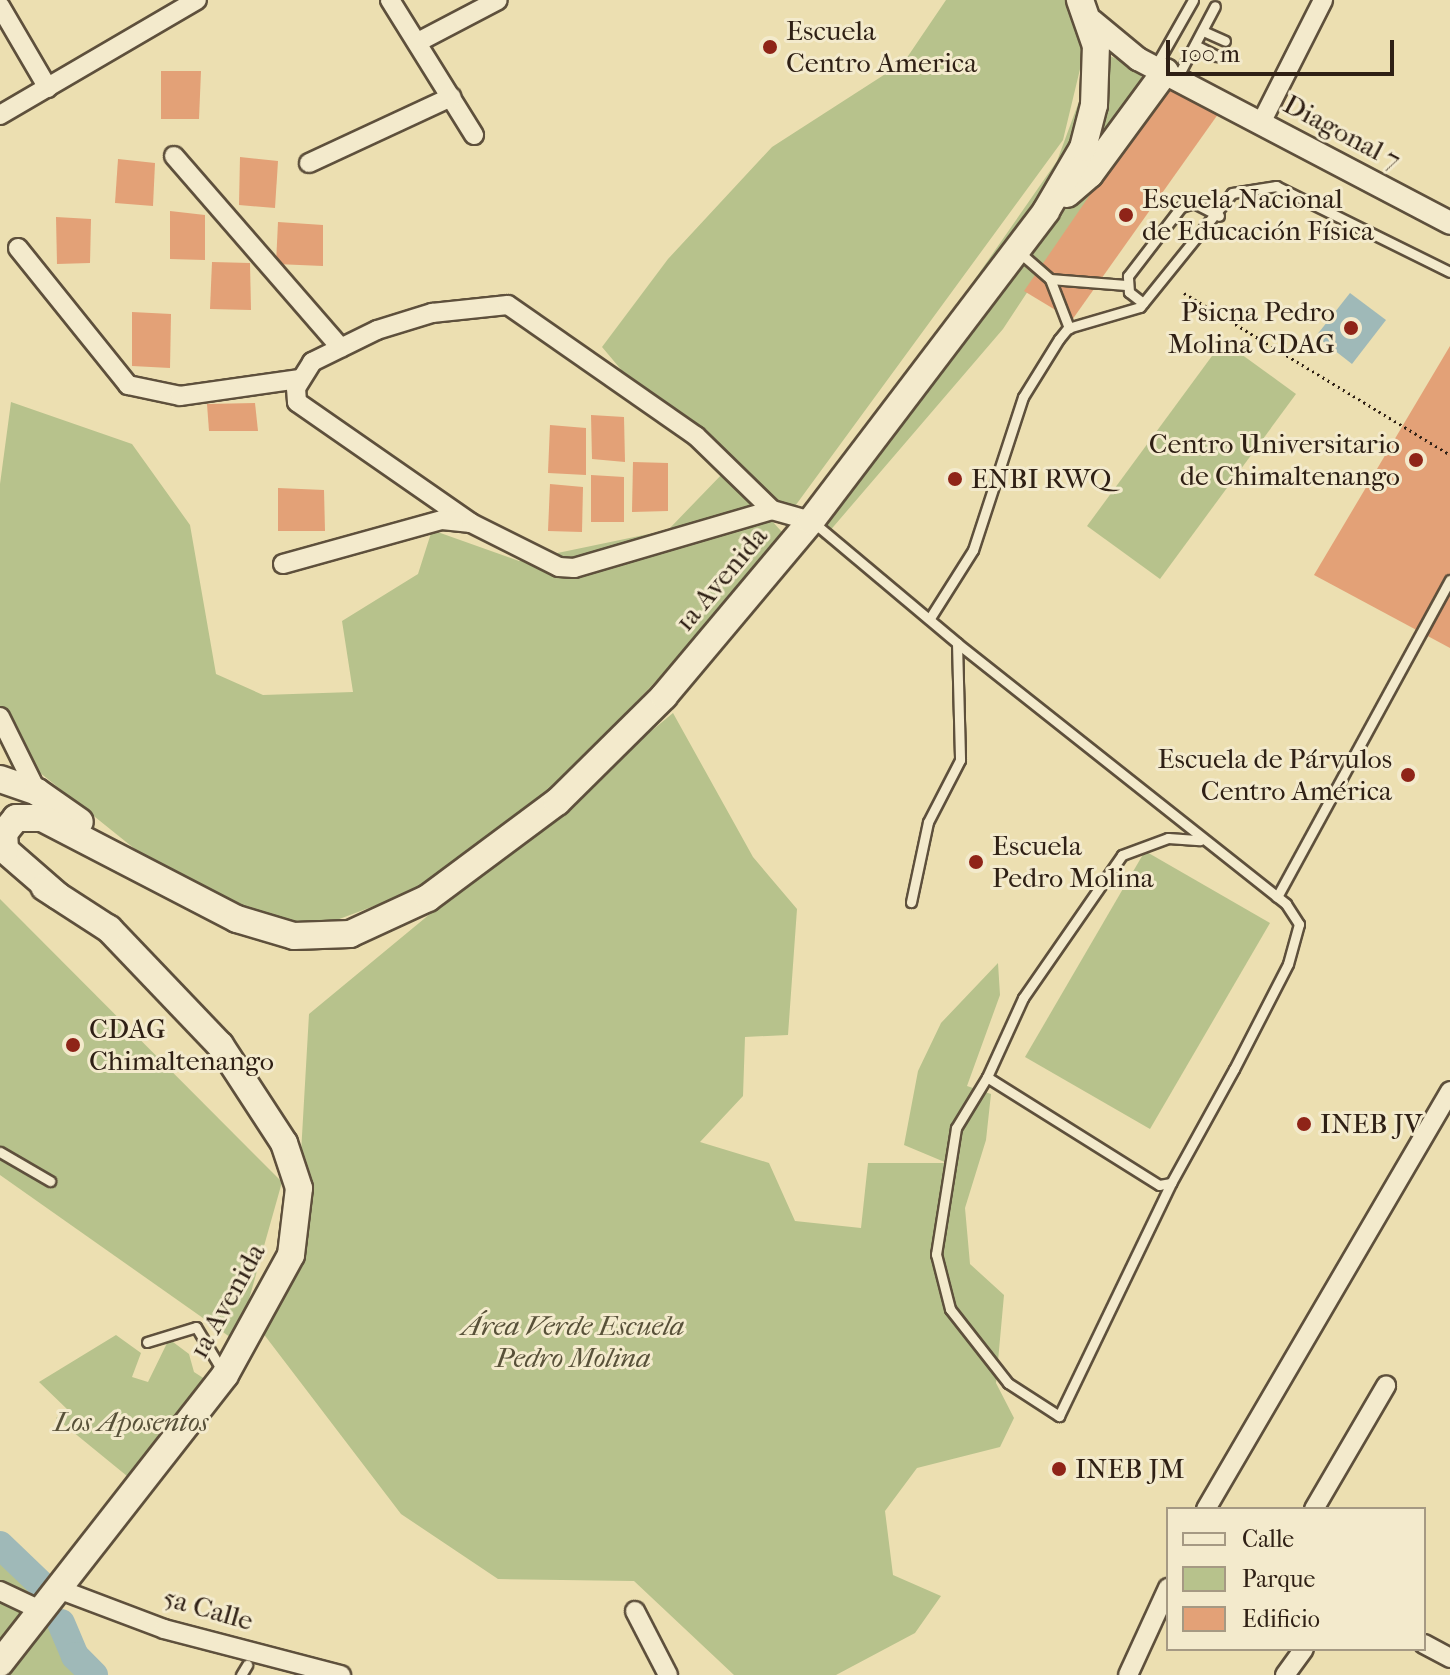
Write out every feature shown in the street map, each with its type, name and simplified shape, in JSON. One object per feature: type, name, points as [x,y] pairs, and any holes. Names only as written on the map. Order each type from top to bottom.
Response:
[{"type":"main road","name":"1a Avenida","points":[[58,896],[5,850],[4,833],[16,818],[42,818],[237,919],[318,937],[372,927],[428,898],[557,802],[654,707],[811,521],[1046,211],[1091,123],[1097,72],[1086,10]]},
{"type":"main road","points":[[1046,211],[1090,174],[1166,72]]},
{"type":"main road","name":"1a Avenida","points":[[0,779],[37,792],[168,885]]},
{"type":"main road","name":"1a Avenida","points":[[0,861],[58,896],[131,949],[220,1045],[293,1163],[299,1188],[291,1255],[225,1375],[61,1590],[5,1652]]},
{"type":"street","points":[[0,115],[197,0]]},
{"type":"street","points":[[390,0],[474,135]]},
{"type":"street","points":[[418,42],[498,0]]},
{"type":"street","points":[[1261,123],[1323,0]]},
{"type":"street","points":[[0,6],[48,88]]},
{"type":"street","name":"Diagonal 7","points":[[1086,10],[1112,42],[1450,223]]},
{"type":"street","points":[[309,163],[451,97]]},
{"type":"street","points":[[174,156],[341,348]]},
{"type":"street","points":[[18,248],[128,385],[180,396],[300,379]]},
{"type":"street","points":[[772,510],[574,568],[559,567],[471,523],[297,402],[300,379],[312,362],[432,313],[508,305],[696,436],[772,510],[811,521]]},
{"type":"street","points":[[283,564],[415,526],[471,523]]},
{"type":"street","points":[[0,717],[37,792]]},
{"type":"street","points":[[1207,1507],[1450,1091]]},
{"type":"street","points":[[1315,1507],[1386,1386]]},
{"type":"street","name":"5a Calle","points":[[61,1590],[164,1629],[307,1670],[341,1675]]},
{"type":"street","points":[[0,1591],[37,1618]]},
{"type":"street","points":[[1128,1675],[1166,1592]]},
{"type":"street","points":[[635,1611],[668,1675]]},
{"type":"street","points":[[1426,1645],[1450,1658]]},
{"type":"street","points":[[1285,1675],[1303,1651]]},
{"type":"lane","points":[[1166,72],[1193,0]]},
{"type":"lane","points":[[1166,72],[1195,45],[1215,6]]},
{"type":"lane","points":[[1203,31],[1225,41]]},
{"type":"lane","points":[[1195,45],[1217,56]]},
{"type":"lane","points":[[930,618],[981,531],[1023,397],[1069,328],[1143,303],[1238,190],[1276,186],[1450,272]]},
{"type":"lane","points":[[1126,285],[1181,207],[1194,203],[1219,216]]},
{"type":"lane","points":[[1017,250],[1050,279],[1069,328]]},
{"type":"lane","points":[[1050,279],[1126,285],[1143,303]]},
{"type":"lane","points":[[811,521],[1200,840],[1277,897],[1299,924],[1288,964],[1171,1183],[1059,1416],[1008,1383],[950,1309],[936,1254],[956,1128],[987,1077],[1023,998],[1122,855],[1168,838],[1200,840]]},
{"type":"lane","points":[[1277,897],[1450,580]]},
{"type":"lane","points":[[911,902],[928,822],[960,760],[957,643]]},
{"type":"lane","points":[[987,1077],[1148,1181],[1171,1183]]},
{"type":"lane","points":[[0,1152],[50,1181]]},
{"type":"lane","points":[[147,1342],[196,1327],[225,1375]]},
{"type":"lane","points":[[241,1675],[247,1665]]},
{"type":"path","points":[[1184,293],[1450,455]]},
{"type":"green space","points":[[946,0],[1067,0],[1087,40],[1063,140],[790,513],[640,392],[602,347],[668,259],[772,147],[904,62]]},
{"type":"green space","points":[[1098,50],[1137,69],[1154,100],[1003,329],[822,540],[807,521],[1057,161]]},
{"type":"green space","points":[[1223,341],[1296,394],[1160,579],[1087,526]]},
{"type":"green space","points":[[11,402],[132,444],[190,525],[216,674],[263,695],[353,692],[342,621],[418,574],[432,530],[519,561],[668,530],[726,470],[791,542],[542,799],[422,888],[294,936],[171,878],[34,768],[0,725],[0,484]]},
{"type":"green space","name":"Área Verde Escuela Pedro Molina","points":[[673,713],[753,857],[797,909],[788,1035],[745,1037],[743,1096],[700,1142],[769,1163],[795,1221],[861,1228],[868,1163],[947,1163],[904,1145],[918,1071],[941,1023],[998,963],[1000,995],[967,1086],[991,1094],[986,1140],[965,1208],[970,1264],[1004,1295],[996,1383],[1014,1418],[1000,1447],[917,1468],[885,1511],[893,1575],[941,1596],[915,1633],[836,1675],[734,1675],[634,1581],[498,1579],[401,1514],[256,1324],[299,1188],[309,1014]]},
{"type":"green space","points":[[1145,851],[1270,923],[1150,1129],[1025,1057]]},
{"type":"green space","name":"CDAG Chimaltenango","points":[[0,899],[282,1182],[237,1342],[0,1175]]},
{"type":"green space","name":"Los Aposentos","points":[[116,1335],[141,1353],[132,1377],[148,1382],[169,1339],[189,1354],[194,1372],[214,1385],[138,1485],[56,1418],[68,1410],[39,1382]]},
{"type":"green space","points":[[0,1560],[49,1603],[58,1645],[85,1675],[0,1675]]},
{"type":"water","name":"Psicna Pedro Molina CDAG","points":[[1350,293],[1386,320],[1352,364],[1316,336]]},
{"type":"building","points":[[161,71],[201,71],[199,119],[161,119]]},
{"type":"building","points":[[1168,81],[1221,110],[1072,320],[1024,291]]},
{"type":"building","points":[[240,157],[278,161],[275,208],[239,205]]},
{"type":"building","points":[[118,159],[155,163],[153,206],[115,203]]},
{"type":"building","points":[[170,211],[205,215],[205,260],[170,259]]},
{"type":"building","points":[[56,217],[91,219],[90,263],[57,264]]},
{"type":"building","points":[[278,222],[323,225],[323,266],[276,264]]},
{"type":"building","points":[[212,262],[250,263],[251,310],[210,309]]},
{"type":"building","points":[[132,312],[171,314],[170,368],[132,366]]},
{"type":"building","name":"Centro Universitario de Chimaltenango","points":[[1450,346],[1450,648],[1314,575]]},
{"type":"building","points":[[255,403],[258,431],[209,431],[207,404]]},
{"type":"building","points":[[591,415],[624,417],[625,462],[592,459]]},
{"type":"building","points":[[550,425],[586,428],[586,475],[548,473]]},
{"type":"building","points":[[633,462],[668,463],[668,511],[632,512]]},
{"type":"building","points":[[591,475],[624,477],[624,522],[591,522]]},
{"type":"building","points":[[550,484],[583,487],[582,532],[548,531]]},
{"type":"building","points":[[278,488],[324,490],[325,531],[278,531]]},
{"type":"waterway","points":[[0,1545],[50,1593]]},
{"type":"waterway","points":[[61,1623],[75,1656],[94,1675]]},
{"type":"place","name":"Escuela Centro America","points":[[770,47]]},
{"type":"place","name":"Escuela Nacional de Educación Física","points":[[1126,215]]},
{"type":"place","name":"Psicna Pedro Molina CDAG","points":[[1351,328]]},
{"type":"place","name":"Centro Universitario de Chimaltenango","points":[[1416,460]]},
{"type":"place","name":"ENBI RWQ","points":[[955,479]]},
{"type":"place","name":"Escuela de Párvulos Centro América","points":[[1408,775]]},
{"type":"place","name":"Escuela Pedro Molina","points":[[976,862]]},
{"type":"place","name":"CDAG Chimaltenango","points":[[73,1045]]},
{"type":"place","name":"INEB JV","points":[[1304,1124]]},
{"type":"place","name":"INEB JM","points":[[1059,1469]]}]
